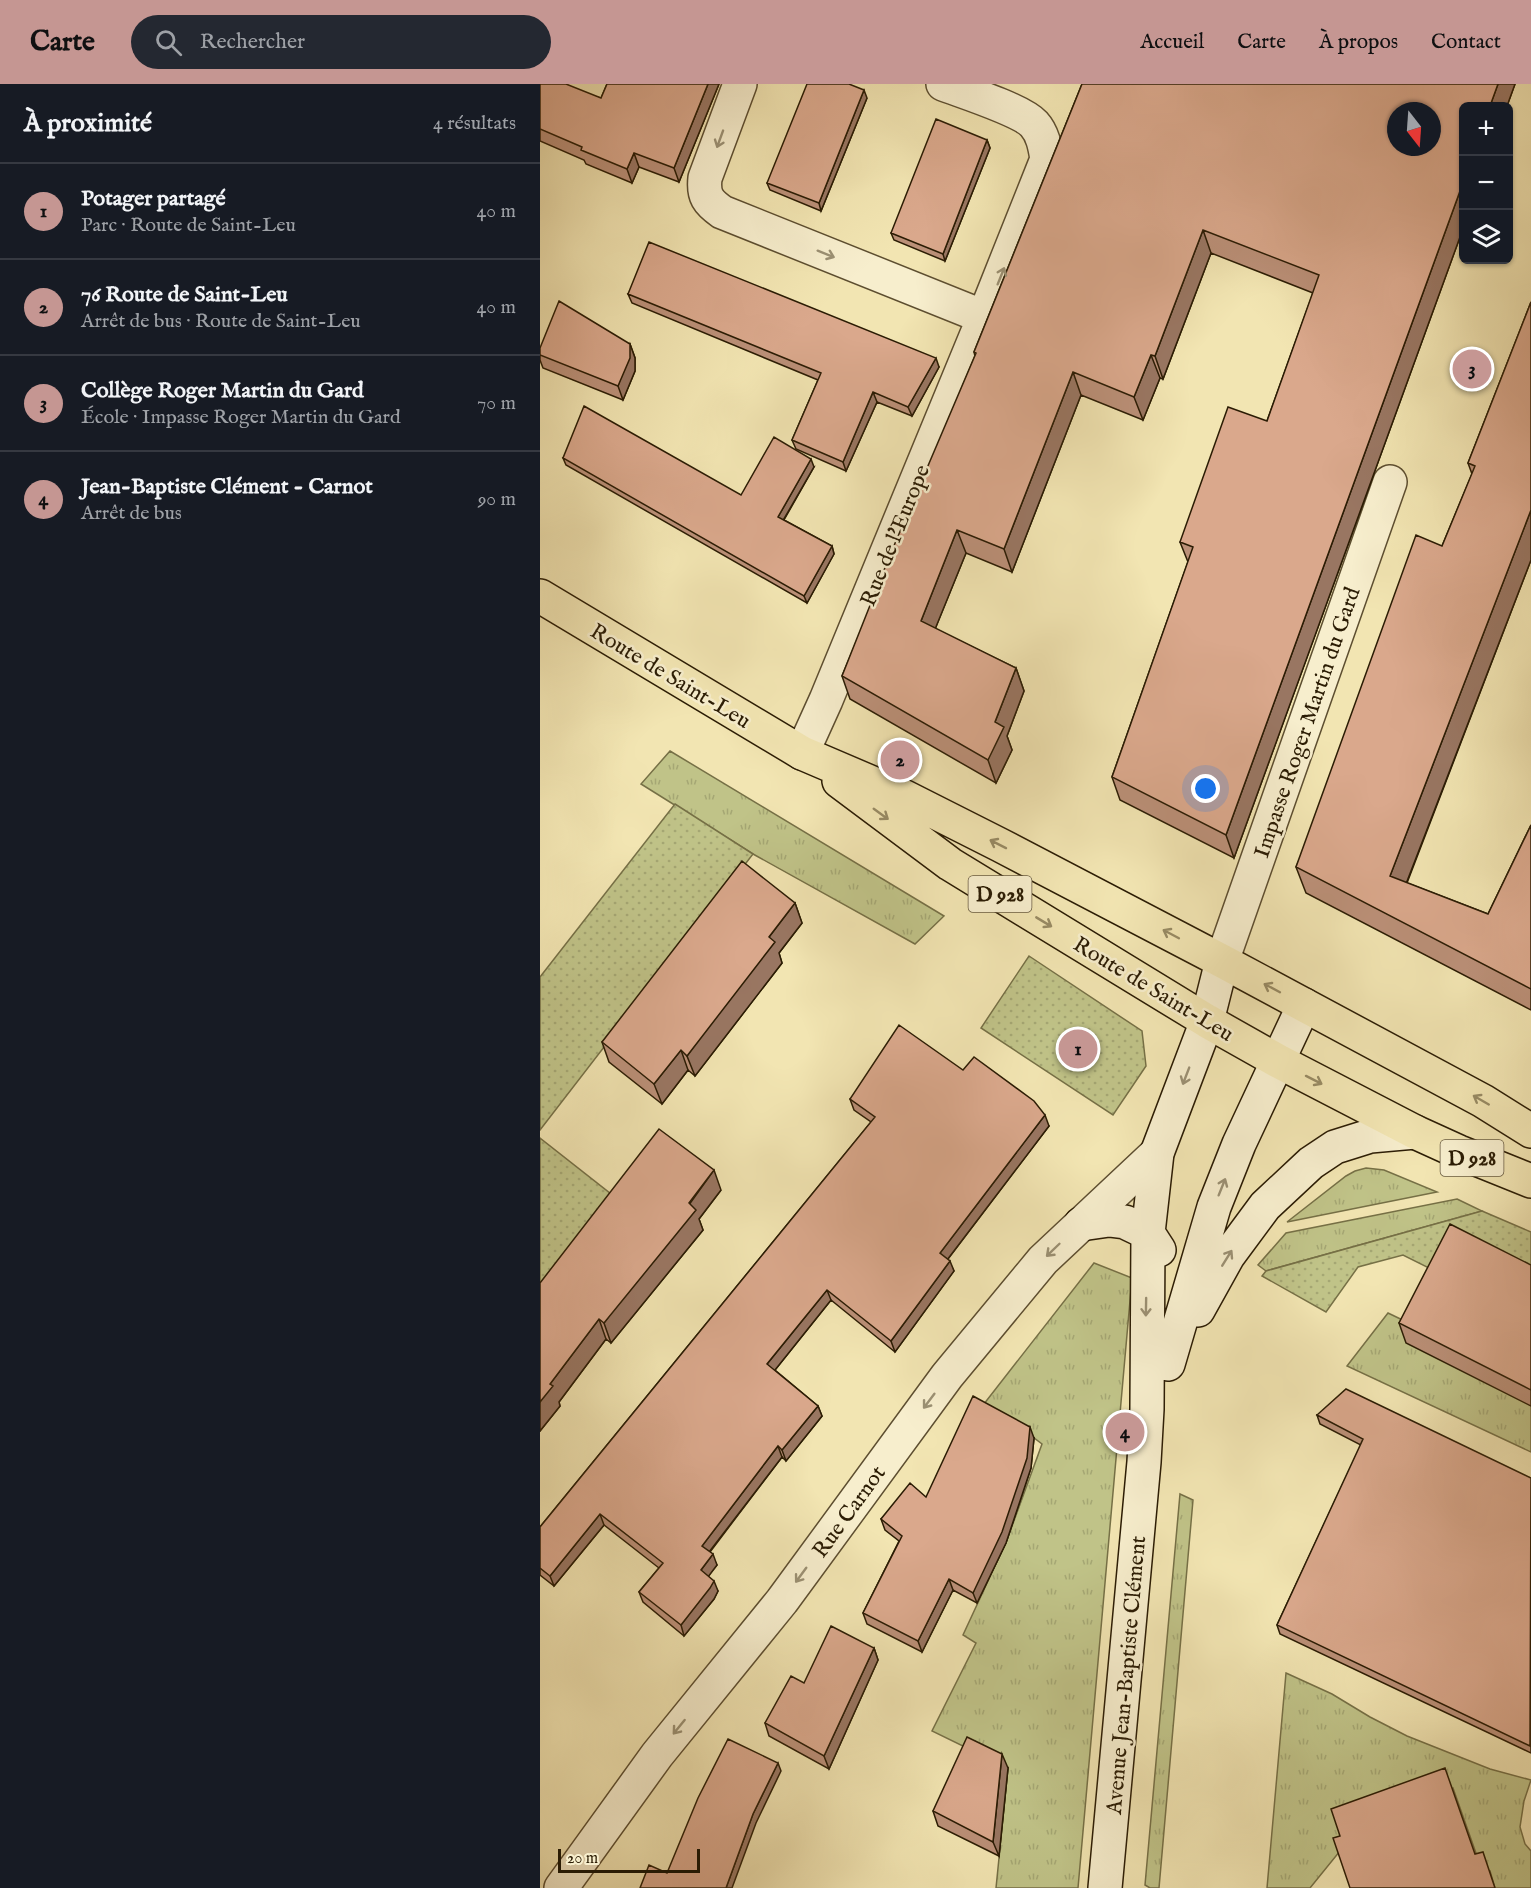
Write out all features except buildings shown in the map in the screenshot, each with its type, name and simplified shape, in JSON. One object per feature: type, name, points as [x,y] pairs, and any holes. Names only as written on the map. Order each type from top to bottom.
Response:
[{"type":"main road","name":"Route de Saint-Leu","points":[[540,596],[802,753],[950,864],[1207,1021],[1278,1061],[1415,1132],[1531,1181]]},
{"type":"main road","name":"Route de Saint-Leu","points":[[802,753],[905,797],[1222,961],[1483,1101],[1531,1131]]},
{"type":"street","points":[[740,84],[705,178],[704,194],[714,206],[722,212],[984,317]]},
{"type":"street","name":"Rue de l'Europe","points":[[802,753],[831,689],[1047,159],[1040,133],[1026,117],[943,84]]},
{"type":"street","name":"Impasse Roger Martin du Gard","points":[[1222,961],[1390,482]]},
{"type":"street","name":"Avenue Jean-Baptiste Clément","points":[[1105,1888],[1144,1462],[1147,1409],[1148,1233],[1156,1153],[1207,1021],[1222,961]]},
{"type":"street","name":"Avenue Jean-Baptiste Clément","points":[[1144,1462],[1168,1364],[1214,1208],[1239,1144],[1304,1005]]},
{"type":"street","name":"Avenue Jean-Baptiste Clément","points":[[1168,1364],[1227,1256],[1265,1206],[1300,1173],[1324,1153],[1351,1141],[1370,1136],[1415,1132]]},
{"type":"street","name":"Rue Carnot","points":[[561,1888],[657,1755],[782,1601],[947,1376],[1043,1260],[1156,1153]]},
{"type":"street","points":[[1081,1224],[1109,1220],[1125,1222],[1148,1233],[1164,1257],[1171,1285],[1168,1364]]},
{"type":"green space","points":[[670,751],[944,916],[915,944],[753,854],[641,784]]},
{"type":"green space","points":[[675,804],[753,854],[540,1130],[540,977]]},
{"type":"green space","points":[[1029,956],[1142,1031],[1146,1066],[1113,1115],[981,1028]]},
{"type":"green space","points":[[540,1138],[611,1194],[540,1287]]},
{"type":"green space","points":[[1366,1168],[1384,1170],[1437,1192],[1287,1222],[1346,1176]]},
{"type":"green space","points":[[1457,1199],[1482,1211],[1266,1271],[1258,1265],[1286,1233]]},
{"type":"green space","points":[[1482,1211],[1531,1232],[1531,1281],[1441,1274],[1403,1255],[1358,1267],[1326,1312],[1262,1276],[1266,1271]]},
{"type":"green space","points":[[1094,1263],[1132,1278],[1078,1888],[996,1888],[1008,1768],[932,1731],[976,1643],[963,1635],[1007,1540],[1042,1444],[980,1409]]},
{"type":"green space","points":[[1388,1313],[1415,1326],[1531,1406],[1531,1452],[1347,1366]]},
{"type":"green space","points":[[1180,1494],[1193,1500],[1159,1888],[1150,1888],[1145,1885]]},
{"type":"green space","points":[[1286,1673],[1332,1694],[1407,1736],[1490,1769],[1531,1780],[1524,1801],[1520,1827],[1525,1844],[1531,1851],[1531,1888],[1495,1888],[1490,1871],[1483,1873],[1453,1788],[1344,1846],[1310,1888],[1267,1888]]},
{"type":"place","name":"Collège Roger Martin du Gard","points":[[1472,369]]},
{"type":"place","name":"76 Route de Saint-Leu","points":[[900,760]]},
{"type":"place","name":"Potager partagé","points":[[1078,1049]]},
{"type":"place","name":"Jean-Baptiste Clément - Carnot","points":[[1125,1432]]}]
